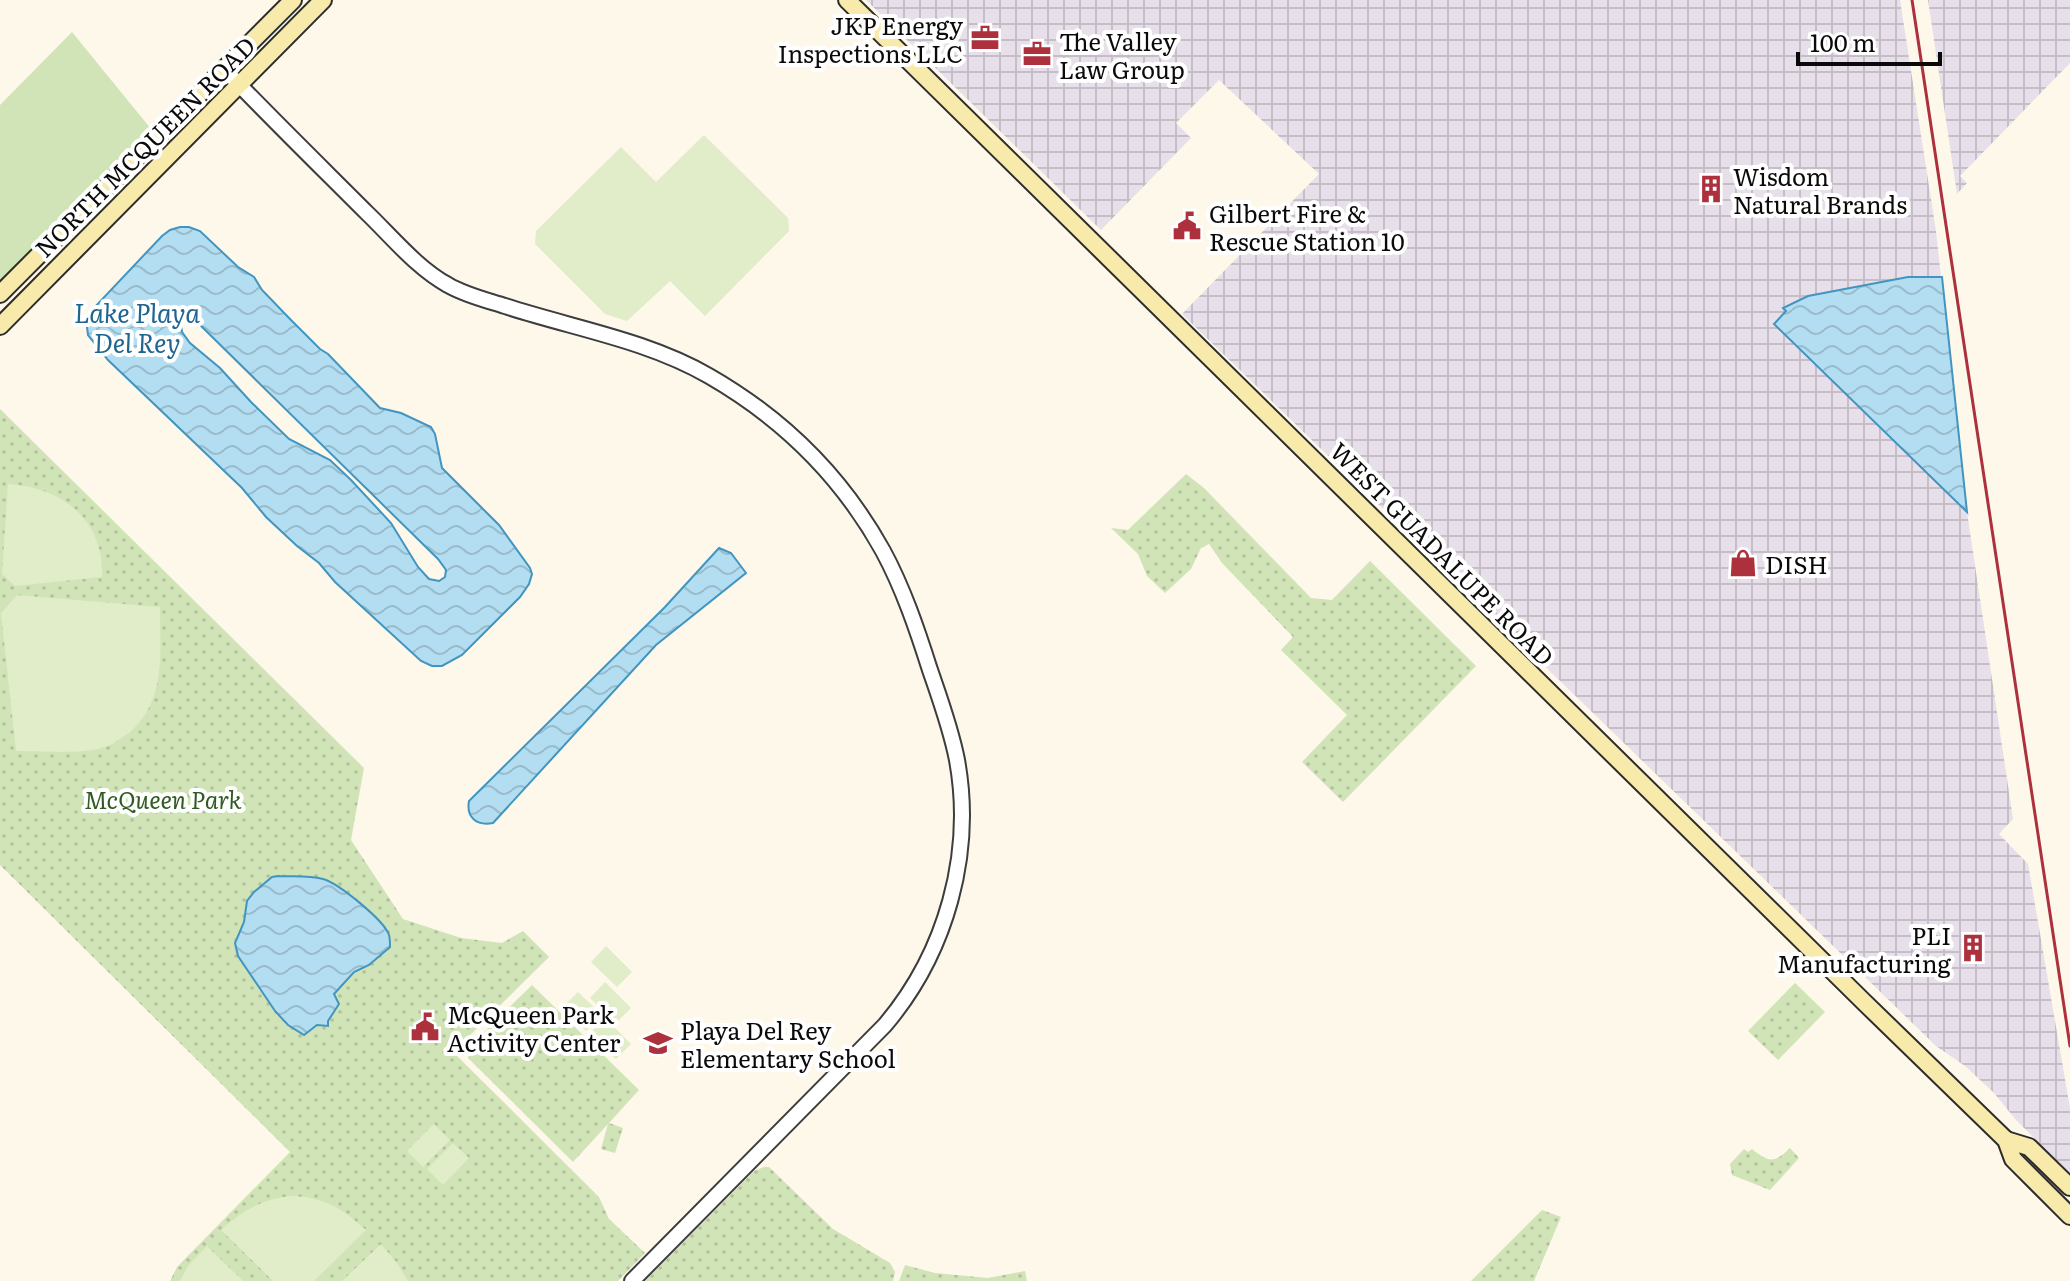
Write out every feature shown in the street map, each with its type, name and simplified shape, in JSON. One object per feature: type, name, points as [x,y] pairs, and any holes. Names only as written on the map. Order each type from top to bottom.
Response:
[{"type":"main road","name":"NORTH MCQUEEN ROAD","points":[[0,294],[293,0]]},
{"type":"main road","name":"NORTH MCQUEEN ROAD","points":[[0,326],[323,0]]},
{"type":"main road","name":"WEST GUADALUPE ROAD","points":[[847,0],[2006,1140],[2013,1159],[2070,1216]]},
{"type":"main road","name":"WEST GUADALUPE ROAD","points":[[2006,1140],[2029,1147],[2070,1187]]},
{"type":"street","points":[[224,69],[397,242],[447,285],[642,347],[707,375],[779,424],[837,482],[866,523],[884,552],[911,615],[950,733],[960,781],[961,826],[957,877],[942,928],[929,958],[901,1006],[632,1281]]},
{"type":"shaded area","points":[[866,0],[1900,0],[1936,231],[1967,512],[2013,819],[1999,834],[2028,864],[2070,1108],[2070,1174],[2016,1120],[1994,1093],[1965,1066],[1936,1046],[1182,314],[1319,174],[1219,80],[1176,123],[1191,138],[1101,230]]},
{"type":"shaded area","points":[[1928,0],[2070,0],[2070,63],[1960,176],[1967,183],[1957,194]]},
{"type":"green space","points":[[72,32],[151,129],[0,280],[0,105]]},
{"type":"green space","points":[[704,135],[788,218],[789,231],[705,316],[670,281],[627,321],[605,314],[535,244],[536,231],[621,147],[656,182]]},
{"type":"green space","name":"McQueen Park","points":[[0,409],[364,768],[351,840],[403,919],[461,938],[502,943],[523,931],[549,957],[453,1052],[599,1197],[609,1219],[645,1253],[618,1281],[170,1281],[177,1267],[290,1152],[0,865]]},
{"type":"green space","points":[[1186,474],[1204,488],[1311,598],[1332,600],[1370,561],[1476,666],[1343,802],[1302,762],[1347,715],[1281,650],[1293,637],[1222,563],[1209,544],[1201,548],[1191,569],[1165,593],[1147,576],[1138,554],[1111,528],[1128,530]]},
{"type":"green space","points":[[8,484],[46,492],[76,510],[96,538],[102,577],[15,586],[2,574]]},
{"type":"green space","points":[[17,595],[160,607],[160,658],[156,691],[141,720],[129,733],[108,746],[88,751],[16,751],[1,613]]},
{"type":"green space","points":[[606,946],[632,972],[617,987],[591,962]]},
{"type":"green space","points":[[605,982],[631,1008],[616,1023],[590,998]]},
{"type":"green space","points":[[1795,983],[1825,1012],[1778,1060],[1748,1031]]},
{"type":"green space","points":[[532,985],[639,1090],[609,1123],[623,1128],[615,1153],[601,1149],[608,1124],[573,1162],[468,1058],[469,1047]]},
{"type":"green space","points":[[578,992],[602,1015],[586,1031],[563,1007]]},
{"type":"green space","points":[[605,1018],[631,1044],[616,1059],[589,1034]]},
{"type":"green space","points":[[434,1124],[450,1140],[423,1167],[407,1151]]},
{"type":"green space","points":[[453,1143],[469,1158],[443,1185],[427,1169]]},
{"type":"green space","points":[[1790,1148],[1799,1158],[1770,1190],[1732,1175],[1730,1164],[1744,1149],[1776,1159]]},
{"type":"green space","points":[[769,1167],[833,1229],[890,1263],[895,1272],[893,1281],[645,1281],[754,1171]]},
{"type":"green space","points":[[290,1196],[332,1205],[366,1230],[314,1281],[273,1281],[221,1230],[253,1207]]},
{"type":"green space","points":[[1542,1210],[1561,1217],[1534,1281],[1471,1281]]},
{"type":"green space","points":[[381,1244],[408,1281],[342,1281]]},
{"type":"green space","points":[[207,1246],[243,1281],[180,1281],[188,1266]]},
{"type":"green space","points":[[905,1265],[935,1273],[988,1278],[1025,1271],[1027,1281],[899,1281]]},
{"type":"water","name":"Lake Playa Del Rey","points":[[189,227],[200,231],[238,267],[254,277],[262,290],[380,408],[401,413],[431,427],[442,468],[499,525],[530,568],[529,584],[520,597],[462,655],[442,666],[421,661],[266,517],[242,488],[108,360],[88,335],[86,319],[91,311],[170,230]],"holes":[[[189,316],[438,559],[446,570],[445,577],[439,581],[429,579],[391,523],[351,480],[330,460],[289,439],[220,368],[190,343],[182,332],[180,318]]]},
{"type":"water","points":[[1908,277],[1942,277],[1967,512],[1774,324],[1786,311],[1783,308],[1808,296]]},
{"type":"water","points":[[719,548],[731,553],[746,573],[656,645],[493,823],[474,820],[469,812],[469,801],[665,607]]},
{"type":"water","points":[[272,877],[312,877],[330,882],[370,912],[390,938],[390,947],[369,965],[354,972],[334,994],[339,1004],[328,1026],[317,1025],[304,1035],[288,1025],[275,1011],[238,956],[235,943],[244,922],[247,901]]},
{"type":"railway","points":[[1912,0],[2070,1046]]},
{"type":"place","name":"JKP Energy Inspections LLC","points":[[985,38]]},
{"type":"place","name":"The Valley Law Group","points":[[1037,54]]},
{"type":"place","name":"Wisdom Natural Brands","points":[[1711,189]]},
{"type":"place","name":"Gilbert Fire & Rescue Station 10","points":[[1187,226]]},
{"type":"place","name":"DISH","points":[[1743,563]]},
{"type":"place","name":"PLI Manufacturing","points":[[1973,948]]},
{"type":"place","name":"McQueen Park Activity Center","points":[[425,1027]]},
{"type":"place","name":"Playa Del Rey Elementary School","points":[[658,1043]]}]
